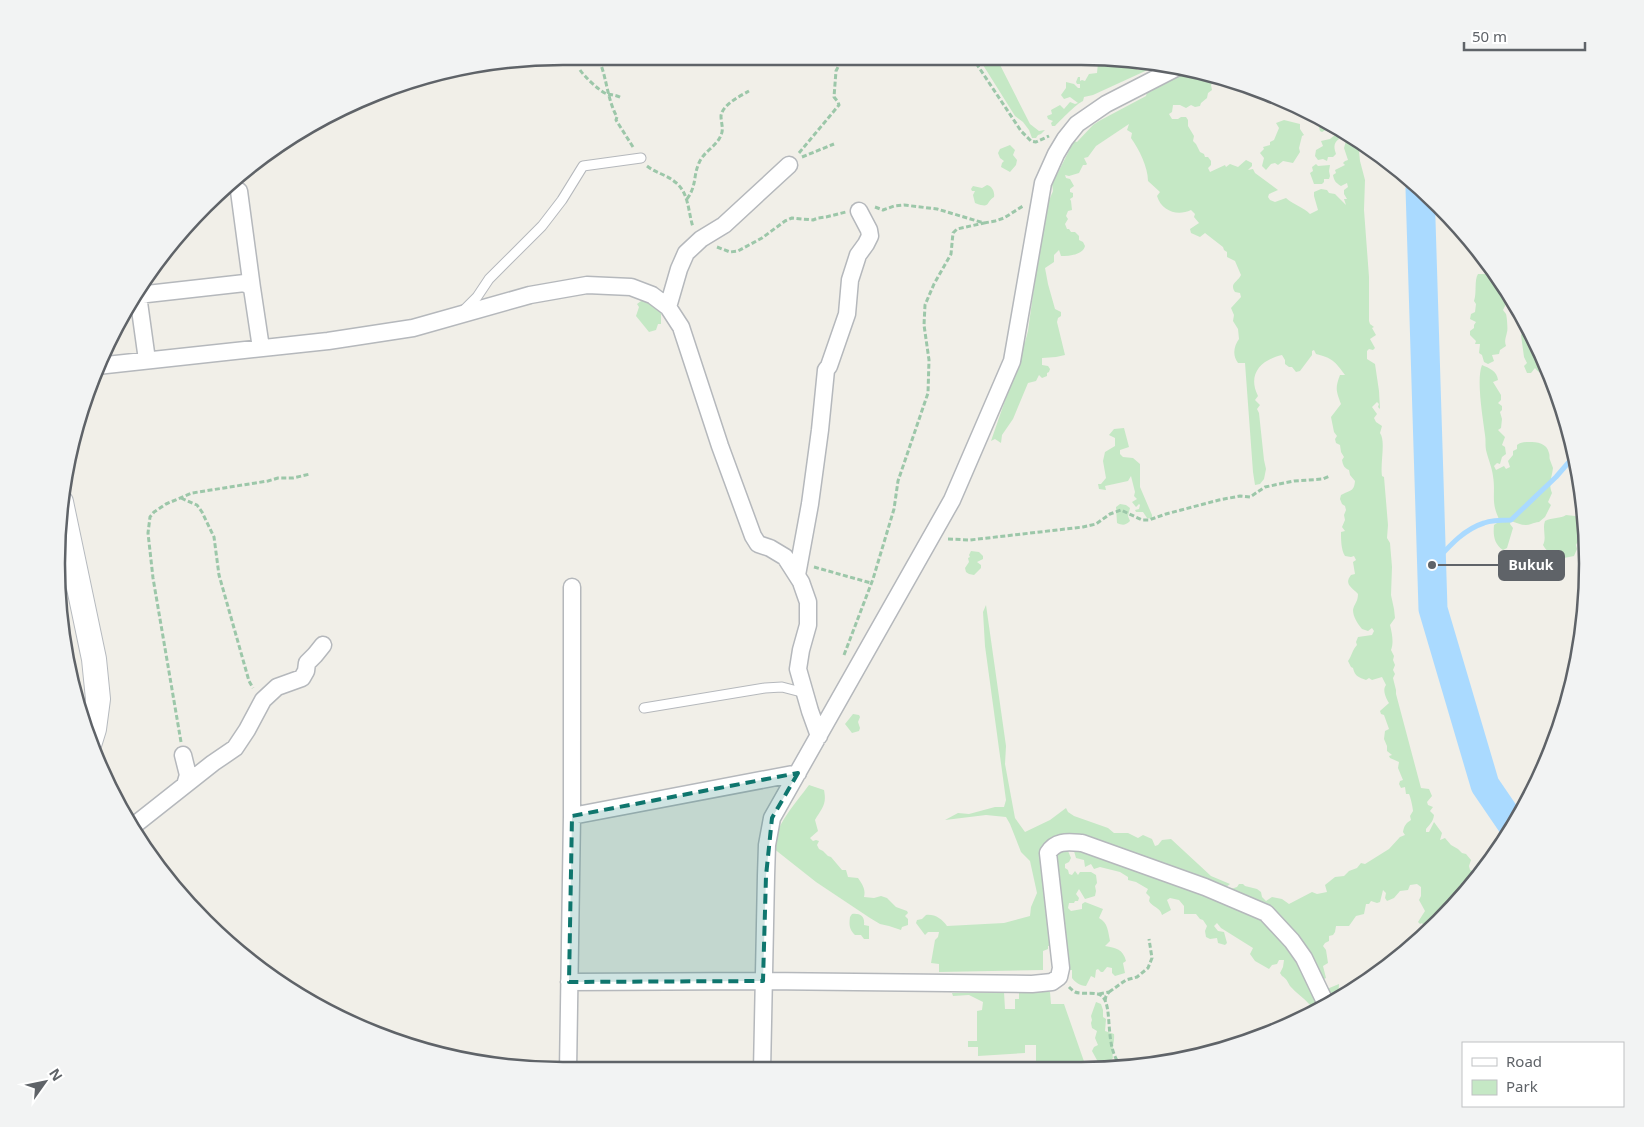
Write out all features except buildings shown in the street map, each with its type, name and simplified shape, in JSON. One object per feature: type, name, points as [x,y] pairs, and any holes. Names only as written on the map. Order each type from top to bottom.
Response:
[{"type":"street","points":[[762,1062],[767,845],[772,818],[952,500],[1012,361],[1043,183],[1056,154],[1077,124],[1106,104],[1167,73]]},
{"type":"street","points":[[668,306],[679,268],[686,253],[700,239],[724,225],[789,165]]},
{"type":"street","points":[[240,192],[249,282],[261,348]]},
{"type":"street","points":[[818,736],[798,668],[808,625],[808,602],[798,569],[806,533],[826,370],[847,314],[850,280],[858,255],[870,236],[869,230],[859,211]]},
{"type":"street","points":[[144,294],[249,282]]},
{"type":"street","points":[[107,365],[328,341],[413,328],[530,295],[587,286],[631,287],[652,295],[668,306],[681,327],[720,446],[753,536],[758,544],[785,557],[798,569]]},
{"type":"street","points":[[139,303],[147,360]]},
{"type":"street","points":[[66,527],[94,659],[98,699],[93,730]]},
{"type":"street","points":[[568,1062],[572,816],[572,587]]},
{"type":"street","points":[[138,823],[235,748],[263,700],[277,687],[302,678],[306,671],[307,663],[322,645]]},
{"type":"street","points":[[183,755],[188,775],[185,786]]},
{"type":"street","points":[[572,816],[798,773]]},
{"type":"street","points":[[569,982],[763,981],[1032,984],[1052,982],[1059,977],[1061,968],[1048,853],[1052,847],[1059,843],[1082,842],[1204,887],[1266,914],[1292,940],[1304,958],[1323,999]]},
{"type":"lane","points":[[459,315],[477,297],[489,280],[542,226],[562,200],[583,166],[641,158]]},
{"type":"lane","points":[[644,708],[765,688],[782,687],[805,693]]},
{"type":"path","points":[[789,165],[839,105],[834,97],[836,71],[839,65]]},
{"type":"path","points":[[977,65],[1021,131],[1031,141],[1036,142]]},
{"type":"path","points":[[580,70],[587,79],[606,93],[622,98]]},
{"type":"path","points":[[687,200],[695,184],[702,157],[720,138],[723,110],[749,91]]},
{"type":"path","points":[[789,165],[808,154],[834,144]]},
{"type":"path","points":[[844,656],[871,583],[894,509],[898,481],[928,393],[929,360],[924,325],[925,306],[934,284],[951,254],[953,233],[957,229],[984,223]]},
{"type":"path","points":[[183,755],[153,578],[148,524],[154,512],[166,504],[192,493],[310,474]]},
{"type":"path","points":[[930,538],[970,540],[1083,527],[1096,524],[1110,514],[1121,510],[1142,520],[1149,520],[1219,500],[1240,496],[1250,497],[1265,487],[1294,481],[1323,480],[1330,476]]},
{"type":"path","points":[[181,498],[197,505],[214,538],[219,575],[223,584],[236,639],[249,680],[263,700]]},
{"type":"path","points":[[798,569],[871,583]]},
{"type":"path","points":[[1052,982],[1061,983],[1076,992],[1098,994],[1109,992],[1126,980],[1137,977],[1148,968],[1152,958],[1149,940]]},
{"type":"path","points":[[1105,1001],[1109,992]]},
{"type":"path","points":[[1098,994],[1105,1001],[1110,1039],[1118,1061]]},
{"type":"highlighted area","points":[[798,773],[772,818],[766,876],[763,981],[569,982],[572,816]]},
{"type":"green space","points":[[983,65],[1000,65],[1030,124],[1039,131],[1045,130],[1036,138],[1032,138],[1023,122],[1015,116]]},
{"type":"green space","points":[[1098,66],[1149,69],[1093,95],[1084,97],[1083,101],[1055,126],[1052,126],[1051,123],[1053,121],[1048,119],[1047,116],[1052,114],[1051,110],[1060,105],[1064,109],[1070,102],[1078,103],[1070,97],[1064,99],[1061,95],[1066,88],[1066,82],[1080,88],[1080,84],[1076,82],[1078,77],[1080,77],[1080,81],[1085,81],[1089,74],[1097,73]]},
{"type":"green space","points":[[1179,75],[1212,83],[1212,90],[1200,106],[1195,107],[1191,105],[1186,108],[1180,105],[1173,105],[1172,112],[1169,114],[1172,119],[1186,117],[1188,126],[1194,136],[1193,141],[1200,152],[1211,161],[1211,165],[1208,168],[1210,172],[1230,164],[1238,167],[1246,160],[1252,163],[1248,170],[1253,169],[1255,173],[1278,190],[1269,194],[1270,200],[1275,202],[1286,198],[1310,214],[1318,210],[1314,192],[1321,189],[1335,194],[1346,205],[1344,199],[1347,199],[1344,190],[1348,187],[1347,183],[1341,186],[1336,182],[1333,175],[1336,173],[1335,170],[1345,165],[1343,163],[1348,160],[1344,148],[1346,142],[1359,150],[1365,180],[1364,210],[1369,277],[1369,321],[1374,327],[1372,328],[1376,335],[1370,339],[1375,348],[1367,351],[1367,359],[1375,364],[1380,409],[1377,402],[1372,407],[1377,414],[1374,418],[1376,422],[1382,426],[1380,433],[1383,441],[1382,476],[1384,477],[1388,525],[1387,538],[1390,543],[1392,567],[1391,595],[1395,618],[1390,625],[1393,641],[1391,650],[1395,665],[1393,678],[1421,788],[1429,789],[1432,796],[1427,802],[1428,805],[1433,807],[1430,811],[1434,815],[1426,832],[1429,832],[1434,822],[1442,833],[1440,840],[1445,838],[1451,845],[1466,854],[1471,860],[1469,866],[1470,870],[1473,871],[1423,925],[1418,922],[1425,911],[1419,900],[1421,887],[1417,884],[1410,885],[1408,890],[1400,891],[1394,898],[1387,901],[1385,898],[1386,893],[1383,890],[1380,902],[1371,901],[1369,904],[1366,904],[1364,914],[1356,916],[1349,926],[1336,926],[1335,932],[1329,936],[1329,941],[1323,946],[1326,950],[1328,963],[1323,966],[1326,978],[1322,980],[1327,989],[1339,984],[1339,990],[1312,1005],[1292,989],[1280,973],[1284,960],[1279,960],[1277,964],[1272,965],[1269,969],[1255,961],[1250,954],[1253,948],[1221,928],[1217,923],[1214,926],[1218,931],[1224,932],[1227,943],[1225,945],[1218,943],[1217,938],[1210,939],[1206,937],[1205,931],[1207,926],[1203,920],[1196,914],[1184,914],[1184,906],[1179,900],[1170,898],[1167,900],[1171,910],[1162,915],[1160,910],[1149,901],[1150,897],[1146,893],[1148,889],[1128,880],[1128,877],[1120,872],[1100,867],[1094,869],[1091,864],[1085,867],[1084,860],[1076,858],[1072,849],[1068,851],[1071,858],[1065,864],[1069,874],[1072,875],[1075,871],[1078,875],[1080,872],[1091,872],[1096,875],[1097,883],[1095,886],[1095,896],[1085,899],[1079,889],[1076,894],[1079,898],[1078,901],[1069,903],[1068,908],[1071,911],[1082,909],[1082,904],[1085,902],[1103,909],[1099,918],[1106,925],[1110,941],[1105,946],[1118,950],[1123,954],[1126,961],[1123,963],[1125,973],[1115,976],[1112,973],[1112,968],[1107,967],[1103,972],[1098,969],[1096,970],[1095,978],[1091,976],[1086,986],[1078,984],[1072,978],[1072,970],[1063,970],[1053,844],[1053,946],[1048,946],[1048,949],[1043,951],[1043,970],[939,972],[939,964],[931,963],[935,940],[939,932],[928,932],[925,935],[916,923],[917,920],[922,919],[926,915],[932,915],[943,921],[947,926],[1004,923],[1030,916],[1031,907],[1037,893],[1030,861],[1021,852],[1006,817],[986,815],[945,820],[958,813],[969,814],[995,807],[1004,807],[1006,800],[985,646],[983,612],[986,605],[1006,746],[1005,764],[1015,818],[1025,832],[1050,820],[1066,808],[1074,816],[1108,828],[1114,833],[1128,833],[1138,838],[1143,835],[1152,839],[1155,846],[1162,840],[1171,839],[1211,876],[1230,884],[1226,887],[1230,892],[1231,889],[1239,884],[1243,884],[1257,889],[1266,901],[1272,897],[1282,899],[1289,904],[1312,892],[1317,894],[1327,892],[1325,885],[1335,877],[1344,876],[1349,871],[1357,868],[1361,863],[1365,864],[1389,849],[1400,837],[1405,835],[1403,832],[1404,828],[1411,820],[1410,816],[1413,811],[1409,794],[1406,794],[1405,787],[1401,788],[1399,784],[1403,780],[1398,768],[1399,762],[1390,758],[1389,756],[1392,755],[1387,751],[1384,739],[1385,731],[1389,729],[1384,715],[1380,711],[1389,703],[1384,692],[1386,685],[1382,677],[1366,680],[1358,676],[1348,661],[1357,645],[1358,637],[1372,635],[1374,631],[1372,628],[1368,631],[1362,629],[1355,618],[1353,610],[1358,594],[1349,585],[1348,581],[1351,575],[1355,574],[1353,562],[1356,560],[1354,556],[1345,556],[1341,544],[1341,532],[1345,531],[1342,527],[1346,510],[1340,499],[1341,495],[1353,489],[1355,481],[1350,475],[1349,470],[1343,465],[1342,460],[1344,457],[1340,445],[1336,443],[1335,439],[1337,436],[1334,432],[1331,417],[1341,404],[1337,393],[1337,386],[1340,375],[1345,375],[1333,361],[1316,354],[1314,350],[1300,371],[1296,372],[1292,367],[1285,364],[1282,355],[1262,364],[1255,375],[1254,381],[1258,396],[1255,400],[1260,405],[1257,409],[1266,469],[1264,479],[1260,484],[1255,485],[1245,363],[1238,363],[1234,354],[1239,339],[1238,329],[1233,321],[1234,315],[1231,308],[1241,297],[1240,293],[1235,292],[1233,287],[1241,275],[1235,261],[1227,257],[1227,252],[1223,247],[1205,233],[1200,237],[1191,233],[1190,229],[1199,223],[1191,210],[1181,213],[1171,211],[1159,201],[1157,196],[1160,192],[1148,181],[1143,158],[1131,138],[1132,133],[1127,130],[1129,124],[1096,146],[1088,157],[1084,158],[1087,164],[1083,165],[1079,173],[1069,176],[1065,175],[1074,186],[1070,189],[1070,192],[1073,193],[1073,197],[1070,199],[1072,210],[1068,211],[1066,216],[1068,219],[1065,224],[1067,229],[1079,236],[1079,240],[1085,246],[1082,251],[1072,255],[1061,256],[1059,250],[1054,255],[1054,262],[1045,268],[1055,309],[1061,312],[1057,322],[1065,355],[1042,358],[1042,365],[1048,366],[1050,369],[1047,376],[1042,378],[1039,375],[1036,381],[1028,383],[1013,419],[1002,435],[1001,443],[995,439],[991,441],[1021,354],[1022,344],[1025,342],[1028,331],[1038,258],[1048,203],[1053,191],[1052,184],[1070,149],[1070,143],[1077,142],[1099,121],[1146,96],[1147,92],[1152,91],[1153,86]]},
{"type":"green space","points":[[1284,120],[1300,124],[1300,129],[1304,135],[1302,136],[1299,148],[1300,152],[1293,163],[1283,161],[1278,165],[1275,163],[1271,164],[1266,170],[1262,166],[1264,158],[1260,153],[1264,149],[1263,147],[1270,145],[1270,142],[1274,140],[1279,128],[1276,123]]},
{"type":"green space","points":[[1320,127],[1326,130],[1322,132]]},
{"type":"green space","points":[[1335,135],[1339,139],[1335,146],[1336,154],[1333,157],[1328,157],[1327,161],[1323,159],[1318,160],[1315,156],[1316,150],[1323,146],[1321,141],[1330,139]]},
{"type":"green space","points":[[1010,145],[1015,150],[1013,155],[1017,160],[1016,165],[1010,172],[1001,167],[1004,161],[998,153],[1000,149]]},
{"type":"green space","points":[[1316,164],[1318,166],[1330,165],[1329,179],[1324,179],[1322,184],[1314,184],[1310,173],[1313,171],[1312,167]]},
{"type":"green space","points":[[987,185],[993,190],[994,197],[987,205],[975,203],[973,195],[975,191],[971,189],[973,186],[982,188]]},
{"type":"green space","points":[[1478,274],[1486,274],[1506,304],[1503,310],[1507,320],[1506,346],[1500,350],[1499,354],[1492,355],[1494,361],[1488,364],[1484,362],[1482,355],[1479,353],[1480,344],[1475,344],[1476,341],[1470,335],[1470,331],[1474,328],[1476,322],[1470,319],[1471,314],[1475,312],[1476,304],[1474,301]]},
{"type":"green space","points":[[641,298],[663,309],[661,312],[661,324],[658,324],[656,330],[649,332],[636,316],[639,307],[637,304],[641,301]]},
{"type":"green space","points":[[1522,333],[1541,373],[1535,368],[1531,373],[1527,373],[1524,366],[1527,363],[1524,357],[1521,335]]},
{"type":"green space","points":[[1482,365],[1496,374],[1498,380],[1493,382],[1501,395],[1501,400],[1498,403],[1502,406],[1500,412],[1502,419],[1501,428],[1498,430],[1505,437],[1502,445],[1505,447],[1506,454],[1502,457],[1500,464],[1497,463],[1494,466],[1496,470],[1504,466],[1506,469],[1510,467],[1508,461],[1513,455],[1513,451],[1517,449],[1517,445],[1526,442],[1544,445],[1548,450],[1553,468],[1550,484],[1552,493],[1548,502],[1551,505],[1545,517],[1539,522],[1529,525],[1511,521],[1510,524],[1513,528],[1507,548],[1503,550],[1496,542],[1494,536],[1494,525],[1500,521],[1495,508],[1494,482],[1486,448],[1480,389]]},
{"type":"green space","points":[[1124,428],[1129,447],[1120,450],[1120,454],[1123,457],[1133,458],[1140,464],[1140,487],[1152,519],[1147,518],[1143,512],[1136,512],[1135,510],[1139,509],[1140,505],[1136,507],[1132,502],[1137,499],[1134,496],[1135,492],[1131,476],[1128,481],[1105,486],[1106,490],[1099,489],[1098,484],[1101,484],[1106,478],[1103,461],[1105,452],[1115,446],[1115,438],[1109,435],[1114,429]]},
{"type":"green space","points":[[1120,504],[1130,508],[1128,516],[1130,521],[1122,525],[1117,523],[1116,507]]},
{"type":"green space","points":[[1566,515],[1577,517],[1578,531],[1577,549],[1574,556],[1564,558],[1549,552],[1543,545],[1545,521]]},
{"type":"green space","points":[[971,551],[979,552],[983,556],[983,559],[977,562],[981,565],[981,568],[974,575],[966,572],[965,568],[969,562],[968,558]]},
{"type":"green space","points":[[853,714],[860,717],[858,722],[860,728],[859,731],[852,733],[845,724]]},
{"type":"green space","points":[[809,785],[824,790],[825,799],[815,820],[818,831],[810,838],[813,841],[819,841],[817,845],[819,849],[831,857],[842,870],[846,870],[848,877],[858,878],[864,889],[864,897],[874,898],[881,896],[887,898],[896,907],[907,911],[908,913],[905,916],[908,919],[908,925],[902,927],[901,930],[880,924],[870,918],[816,882],[773,848],[782,823]]},
{"type":"green space","points":[[852,914],[862,916],[864,925],[869,926],[869,939],[864,939],[861,935],[855,935],[852,931],[850,917]]},
{"type":"green space","points":[[1004,992],[1005,1009],[1015,1009],[1015,999],[1019,999],[1019,992],[1050,992],[1051,1004],[1064,1004],[1084,1062],[1036,1062],[1036,1045],[1025,1045],[1025,1053],[978,1056],[978,1047],[968,1047],[968,1041],[977,1041],[977,1011],[982,1010],[983,1002],[969,995],[953,996],[952,993]]},
{"type":"green space","points":[[1096,1002],[1101,1004],[1103,1017],[1106,1019],[1105,1031],[1114,1034],[1113,1058],[1110,1061],[1098,1061],[1092,1051],[1098,1045],[1095,1038],[1097,1031],[1092,1028],[1091,1016]]},
{"type":"waterway","points":[[1420,199],[1433,609],[1485,785],[1508,819]]},
{"type":"waterway","points":[[1432,565],[1455,541],[1476,526],[1498,520],[1511,520],[1568,463]]},
{"type":"place","name":"Bukuk","points":[[1432,565]]}]
